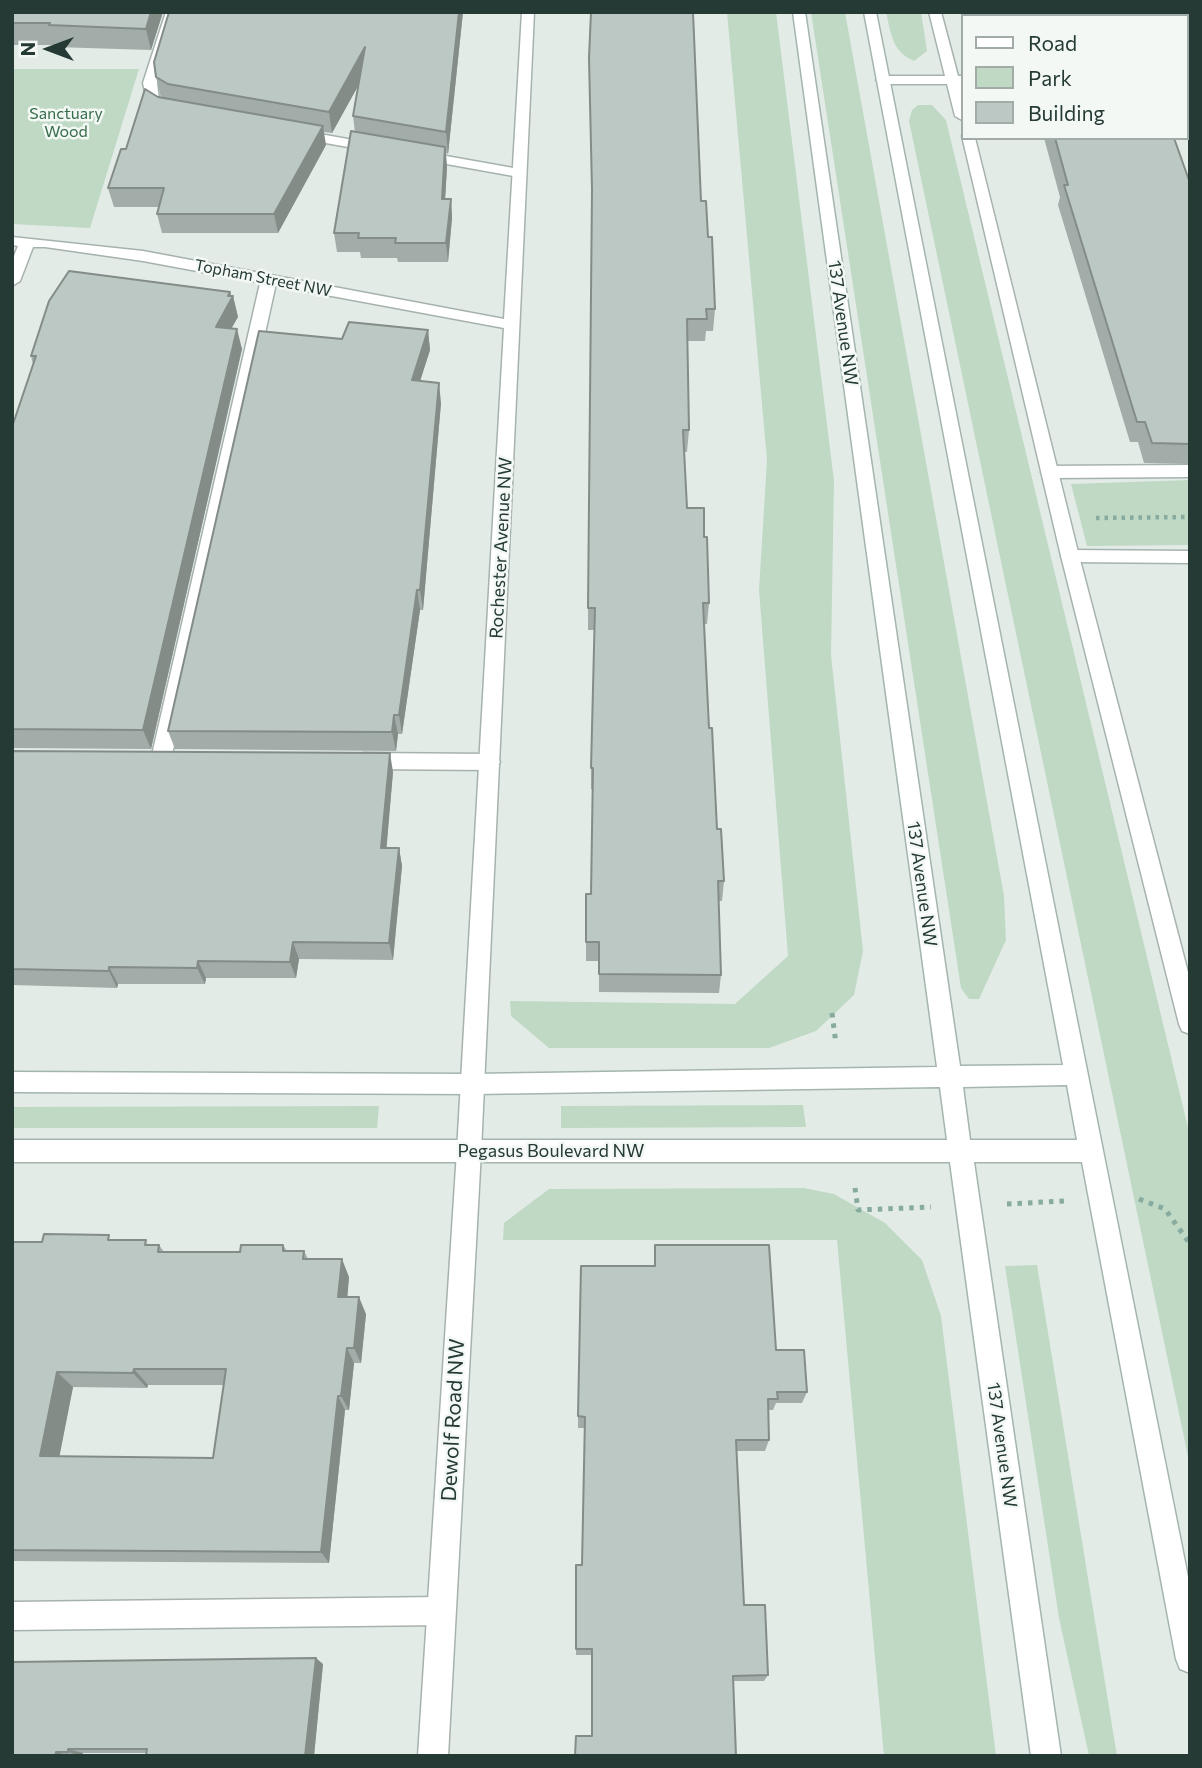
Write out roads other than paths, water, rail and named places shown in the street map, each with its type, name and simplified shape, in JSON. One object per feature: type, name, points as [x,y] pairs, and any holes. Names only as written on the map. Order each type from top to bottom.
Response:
[{"type":"street","points":[[172,12],[150,83],[153,102],[168,111],[181,113]]},
{"type":"street","name":"Rochester Avenue NW","points":[[472,1084],[528,12]]},
{"type":"street","name":"137 Avenue NW","points":[[799,12],[1046,1756]]},
{"type":"street","points":[[870,12],[1190,1659]]},
{"type":"street","points":[[935,12],[958,80],[960,98]]},
{"type":"street","points":[[883,80],[958,80]]},
{"type":"street","points":[[276,130],[519,173]]},
{"type":"street","points":[[968,140],[1060,519],[1190,1024]]},
{"type":"street","points":[[12,281],[20,242]]},
{"type":"street","name":"Topham Street NW","points":[[20,242],[144,256],[512,325]]},
{"type":"street","points":[[161,759],[269,279]]},
{"type":"street","points":[[1050,472],[1190,471]]},
{"type":"street","points":[[1070,556],[1190,557]]},
{"type":"street","points":[[339,760],[490,762]]},
{"type":"street","points":[[12,1082],[472,1084],[1076,1075]]},
{"type":"street","name":"Dewolf Road NW","points":[[433,1756],[472,1084]]},
{"type":"street","name":"Pegasus Boulevard NW","points":[[12,1151],[1091,1151]]},
{"type":"street","points":[[12,1616],[441,1611]]},
{"type":"park label","name":"Sanctuary Wood","points":[[66,123]]}]
